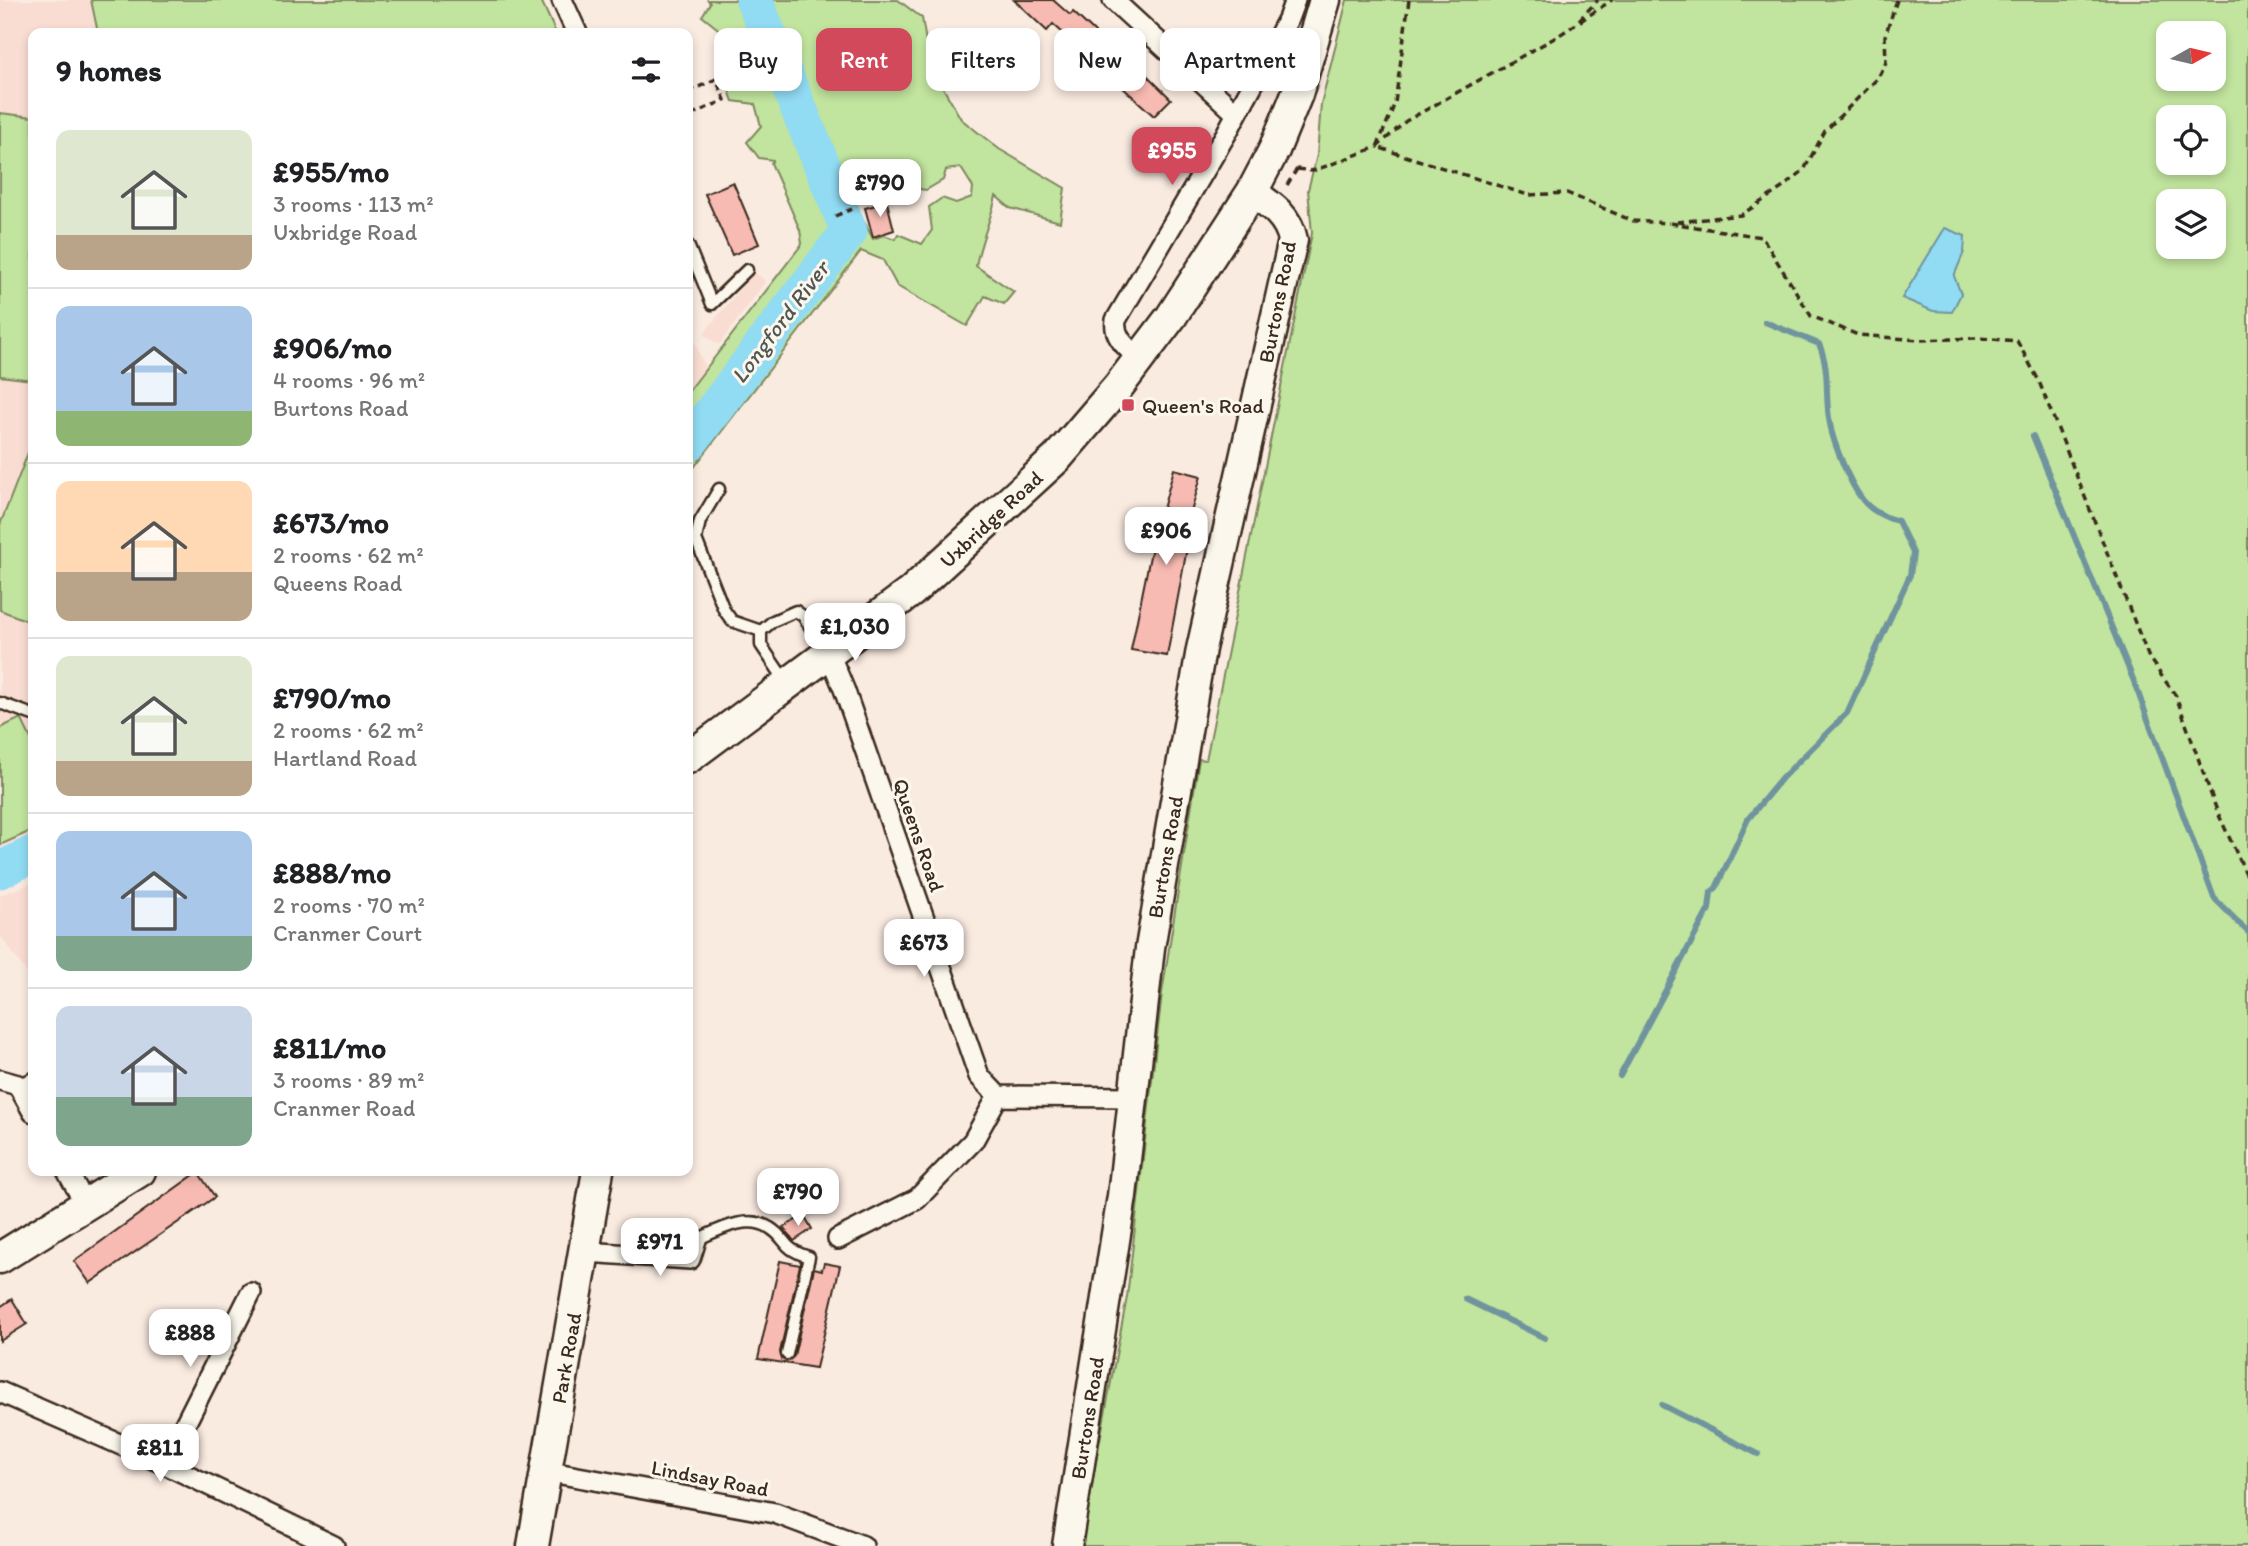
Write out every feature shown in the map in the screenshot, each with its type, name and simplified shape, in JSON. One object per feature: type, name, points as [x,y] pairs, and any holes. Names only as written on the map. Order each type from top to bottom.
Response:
[{"type":"main road","name":"Uxbridge Road","points":[[693,754],[911,592],[1057,458],[1140,360],[1194,284],[1252,192],[1274,150],[1297,94],[1325,0]]},
{"type":"main road","points":[[0,1258],[132,1176]]},
{"type":"main road","name":"Park Road","points":[[533,1546],[597,1176]]},
{"type":"street","points":[[562,0],[575,28]]},
{"type":"street","points":[[1114,0],[1237,114]]},
{"type":"street","points":[[1140,360],[1118,338],[1114,330],[1116,320],[1237,114],[1288,19],[1295,0]]},
{"type":"street","name":"Burtons Road","points":[[1067,1546],[1135,1097],[1150,948],[1201,649],[1293,240],[1290,227],[1279,213],[1252,192]]},
{"type":"street","name":"Queens Road","points":[[829,653],[844,689],[979,1076],[998,1096]]},
{"type":"street","points":[[17,1081],[28,1102]]},
{"type":"street","points":[[838,1239],[916,1199],[973,1141],[998,1096],[1135,1097]]},
{"type":"street","points":[[70,1176],[86,1205]]},
{"type":"street","points":[[586,1252],[690,1259],[696,1240]]},
{"type":"street","points":[[165,1464],[251,1293]]},
{"type":"street","points":[[0,1391],[165,1464],[334,1546]]},
{"type":"street","name":"Lindsay Road","points":[[545,1471],[775,1513],[863,1546]]},
{"type":"lane","points":[[693,257],[712,304],[747,270]]},
{"type":"lane","points":[[719,489],[700,521],[696,540],[724,610],[732,621],[761,632]]},
{"type":"lane","points":[[787,683],[761,645],[761,632],[773,621],[796,611],[803,616],[829,653]]},
{"type":"lane","points":[[0,703],[28,713]]},
{"type":"lane","points":[[696,1240],[739,1222],[769,1227],[791,1251],[808,1257],[787,1354]]},
{"type":"path","points":[[1377,147],[1395,103],[1409,0]]},
{"type":"path","points":[[1573,26],[1598,0]]},
{"type":"path","points":[[1297,169],[1313,171],[1377,147],[1406,121],[1573,26],[1612,0]]},
{"type":"path","points":[[1670,223],[1741,215],[1804,170],[1825,131],[1878,78],[1886,62],[1885,36],[1897,0]]},
{"type":"path","points":[[693,90],[716,79],[725,100],[693,114]]},
{"type":"path","points":[[1377,147],[1528,195],[1567,193],[1633,221],[1670,223],[1762,237],[1811,316],[1858,335],[1919,340],[1979,338],[2017,341],[2038,379],[2149,658],[2176,695],[2217,811],[2248,878]]},
{"type":"path","points":[[835,216],[852,209]]},
{"type":"shaded area","points":[[0,0],[541,0],[554,28],[28,28],[28,836],[0,848]]},
{"type":"shaded area","points":[[754,272],[766,281],[719,345],[703,334]]},
{"type":"shaded area","points":[[693,339],[706,369],[693,386]]},
{"type":"shaded area","points":[[28,885],[28,975],[0,935],[0,895]]},
{"type":"green space","points":[[91,0],[541,0],[554,28],[97,28]]},
{"type":"green space","points":[[708,0],[739,0],[751,28],[717,28],[702,16],[710,3]]},
{"type":"green space","points":[[768,0],[898,0],[922,18],[926,42],[926,91],[945,91],[961,119],[999,149],[1065,188],[1060,222],[1010,208],[996,196],[976,266],[1014,292],[1004,304],[985,296],[967,326],[897,286],[883,260],[861,251],[693,469],[693,386],[802,244],[800,230],[771,163],[773,160],[759,158],[747,142],[761,126],[755,104],[733,101],[729,91],[779,91],[841,230],[825,256],[834,264],[856,227],[865,223],[873,239],[884,235],[895,239],[898,234],[922,244],[932,230],[929,207],[942,198],[956,203],[972,197],[973,187],[961,168],[946,170],[943,180],[926,190],[894,185],[850,203],[829,152],[823,126],[802,78],[802,28],[780,28]]},
{"type":"green space","points":[[1347,0],[2248,0],[2248,1546],[1080,1546],[1127,1297],[1162,993],[1199,759],[1206,760],[1312,233],[1308,190],[1317,155],[1321,104]]},
{"type":"green space","points":[[0,113],[28,116],[28,379],[0,376]]},
{"type":"green space","points":[[28,453],[28,621],[0,610],[0,525]]},
{"type":"green space","points":[[21,718],[28,733],[28,832],[0,845],[0,728]]},
{"type":"water","points":[[1945,228],[1965,236],[1964,252],[1954,276],[1961,294],[1952,312],[1933,311],[1902,298]]},
{"type":"building","points":[[1014,0],[1053,0],[1070,15],[1073,12],[1090,28],[1057,28],[1053,24],[1047,31]]},
{"type":"building","points":[[1146,74],[1171,99],[1154,116],[1127,91],[1146,91]]},
{"type":"building","points":[[733,182],[759,244],[732,255],[705,194]]},
{"type":"building","points":[[887,202],[894,230],[873,237],[865,208]]},
{"type":"building","points":[[1174,469],[1201,476],[1190,516],[1193,516],[1167,656],[1131,650],[1150,556]]},
{"type":"building","points":[[192,1176],[201,1176],[215,1197],[90,1283],[74,1261]]},
{"type":"building","points":[[804,1215],[812,1229],[794,1241],[783,1228]]},
{"type":"building","points":[[780,1261],[800,1265],[780,1352],[782,1359],[786,1361],[794,1356],[814,1268],[822,1270],[824,1263],[840,1266],[816,1368],[758,1359]]},
{"type":"building","points":[[12,1299],[27,1324],[0,1341],[0,1307]]},
{"type":"waterway","name":"Longford River","points":[[693,437],[849,231],[754,0]]},
{"type":"waterway","points":[[1620,1076],[1709,909],[1711,892],[1716,888],[1748,819],[1782,778],[1847,713],[1910,575],[1913,553],[1898,521],[1878,513],[1865,503],[1852,484],[1838,452],[1830,424],[1825,364],[1819,344],[1765,322]]},
{"type":"waterway","points":[[2033,436],[2133,679],[2214,898],[2248,932]]},
{"type":"waterway","name":"Longford River","points":[[0,870],[28,856]]},
{"type":"waterway","points":[[1465,1299],[1545,1338]]},
{"type":"waterway","points":[[1662,1405],[1758,1454]]},
{"type":"place","name":"Queen's Road","points":[[1128,405]]}]
